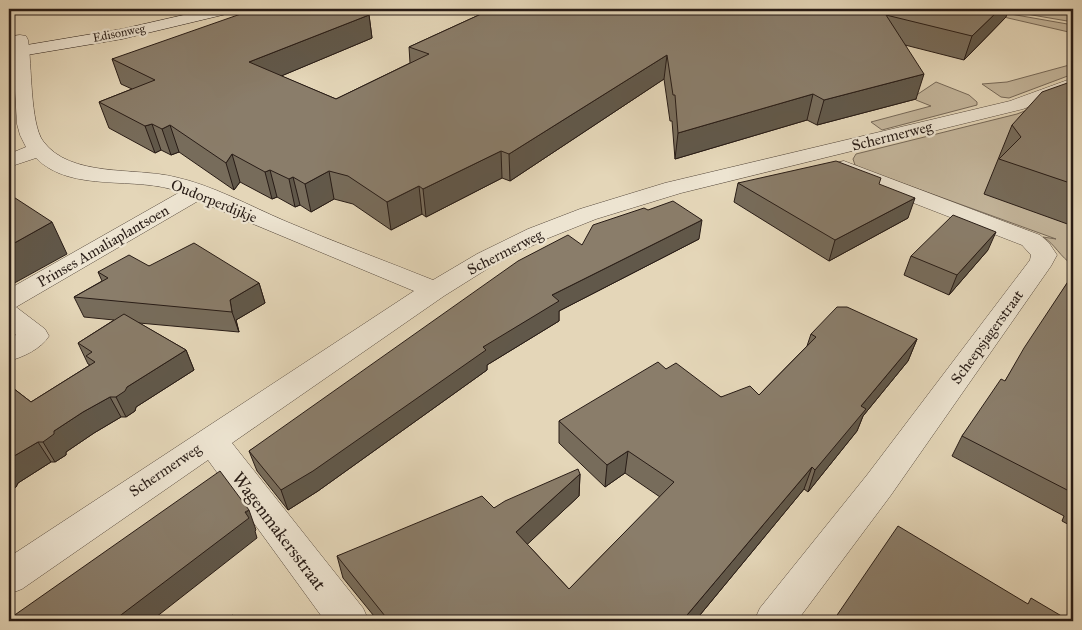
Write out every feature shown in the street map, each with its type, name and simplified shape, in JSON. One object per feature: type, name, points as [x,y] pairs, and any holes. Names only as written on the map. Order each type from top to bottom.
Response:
[{"type":"street","name":"Edisonweg","points":[[15,46],[187,9]]},
{"type":"street","name":"Edisonweg","points":[[15,46],[122,34],[229,9]]},
{"type":"street","name":"Oudorperdijkje","points":[[15,46],[27,126],[33,143],[50,158],[79,171],[106,176],[168,181],[435,290]]},
{"type":"street","name":"Schermerweg","points":[[9,577],[211,439],[435,290],[486,259],[537,234],[588,214],[673,188],[1016,105],[1073,84]]},
{"type":"street","points":[[9,162],[39,149]]},
{"type":"street","name":"Scheepsjagerstraat","points":[[774,621],[879,484],[1042,262],[1044,255],[1040,248],[1031,240],[812,155]]},
{"type":"street","name":"Prinses Amaliaplantsoen","points":[[9,300],[197,192]]},
{"type":"street","points":[[9,314],[35,336],[9,351]]},
{"type":"street","name":"Wagenmakersstraat","points":[[211,439],[349,621]]},
{"type":"shaded area","points":[[969,9],[982,9],[1073,25],[1073,33]]},
{"type":"shaded area","points":[[997,9],[1073,9],[1073,22]]},
{"type":"shaded area","points":[[1073,64],[1073,74],[1009,98],[1001,97],[982,84],[1007,82]]},
{"type":"shaded area","points":[[936,82],[969,95],[977,102],[977,105],[882,130],[871,122],[931,106],[916,100],[915,96]]},
{"type":"shaded area","points":[[1073,92],[1073,265],[1043,237],[1056,239],[863,169],[855,165],[853,159],[856,154],[1017,114]]},
{"type":"building","points":[[255,9],[352,9],[369,15],[249,62],[336,99],[429,54],[409,47],[492,9],[1000,9],[972,36],[886,15],[924,74],[824,100],[813,94],[678,133],[675,95],[673,95],[667,55],[509,154],[501,151],[423,189],[419,186],[387,202],[348,176],[329,171],[305,184],[293,177],[289,179],[270,170],[265,172],[232,154],[226,163],[170,125],[162,129],[152,124],[145,126],[99,102],[155,80],[112,59]]},
{"type":"building","points":[[1073,81],[1073,184],[999,159],[1021,137],[1012,125],[1042,92]]},
{"type":"building","points":[[836,161],[881,178],[879,184],[915,198],[835,240],[738,183]]},
{"type":"building","points":[[9,194],[52,222],[9,246]]},
{"type":"building","points":[[673,201],[702,220],[552,295],[559,301],[483,347],[486,350],[313,471],[281,490],[249,451],[518,261],[568,235],[582,245],[593,225],[644,208],[648,210]]},
{"type":"building","points":[[953,215],[996,232],[957,275],[911,256]]},
{"type":"building","points":[[194,243],[259,283],[230,300],[232,312],[74,297],[108,278],[98,272],[129,255],[149,266]]},
{"type":"building","points":[[1073,274],[1073,493],[962,436],[1001,379],[1005,381],[1024,348]]},
{"type":"building","points":[[837,307],[847,307],[917,339],[861,406],[866,409],[815,470],[812,467],[682,621],[389,621],[337,556],[482,496],[494,508],[505,501],[578,469],[580,474],[516,532],[569,589],[674,482],[628,451],[607,465],[559,421],[658,362],[666,369],[676,363],[721,397],[750,386],[759,395],[816,337],[811,334]]},
{"type":"building","points":[[124,314],[186,350],[127,387],[125,391],[116,397],[110,397],[83,412],[54,431],[54,434],[43,442],[38,442],[9,459],[9,385],[31,402],[95,362],[86,356],[92,352],[78,343]]},
{"type":"building","points":[[220,471],[249,510],[245,512],[249,518],[113,621],[9,621],[9,619]]},
{"type":"building","points":[[898,526],[1028,604],[1031,598],[1070,621],[833,621]]},
{"type":"building","points":[[233,615],[237,621],[223,621]]}]
